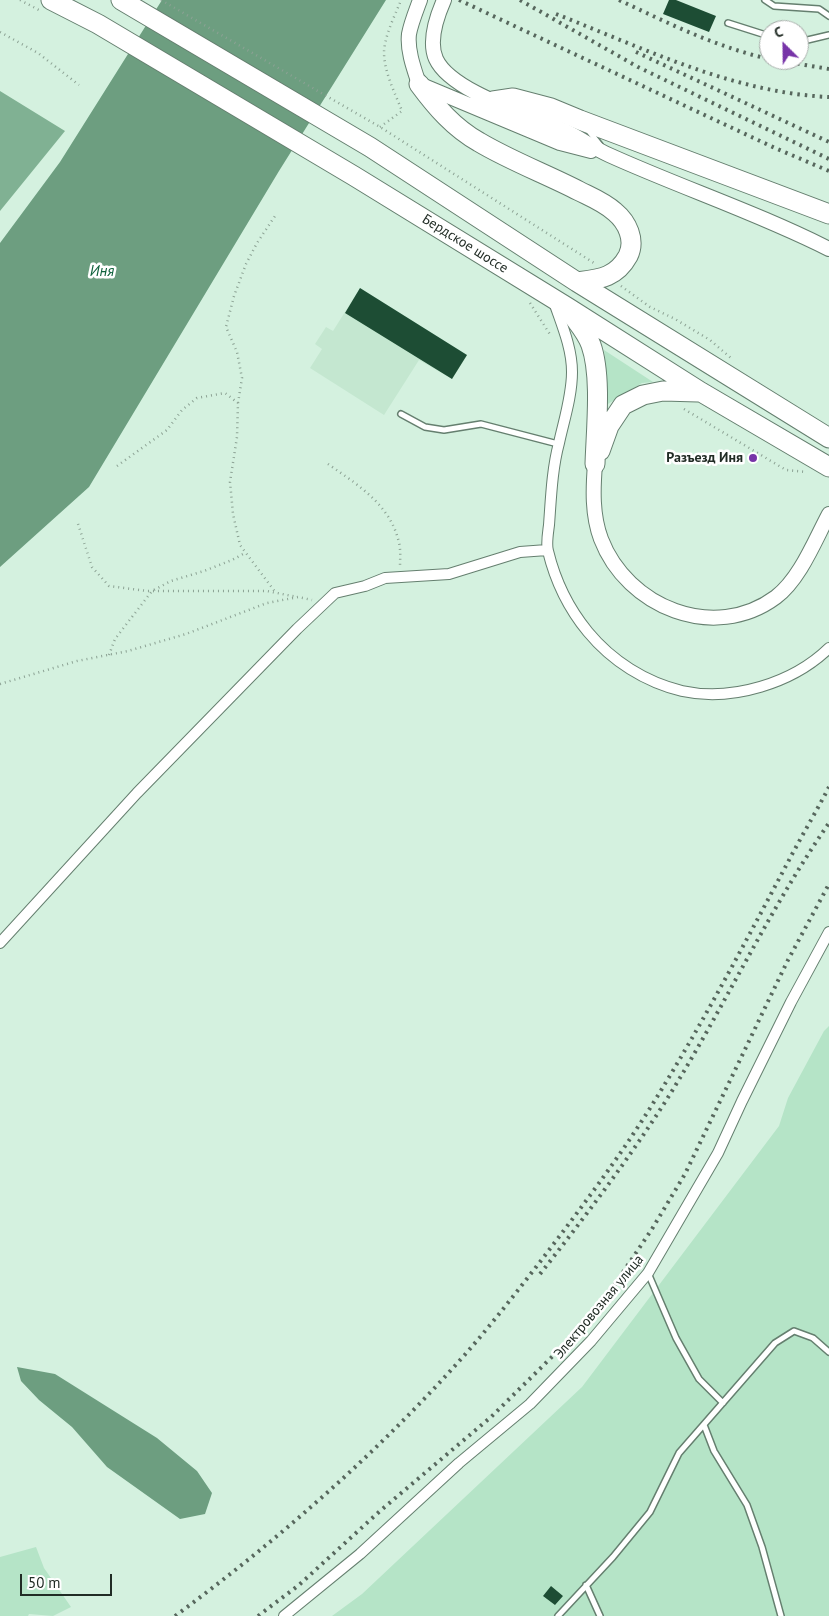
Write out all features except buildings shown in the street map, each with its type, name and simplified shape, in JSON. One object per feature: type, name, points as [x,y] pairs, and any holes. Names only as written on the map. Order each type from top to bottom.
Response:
[{"type":"highway","name":"Бердское шоссе","points":[[51,0],[98,24],[354,176],[560,303],[820,470]]},
{"type":"highway","name":"Бердское шоссе","points":[[122,0],[370,147],[576,282],[829,438]]},
{"type":"highway","points":[[419,84],[438,109],[457,127],[478,142],[605,204],[624,221],[629,231],[630,242],[629,253],[624,263],[613,274],[608,276],[576,282]]},
{"type":"highway","points":[[493,101],[514,98],[550,108],[829,214]]},
{"type":"highway","points":[[560,303],[590,344],[592,351],[597,382],[595,464]]},
{"type":"highway","points":[[595,464],[609,426],[623,405],[643,395],[663,391],[701,392]]},
{"type":"main road","points":[[420,0],[409,34],[410,49],[419,84],[560,143],[608,155]]},
{"type":"main road","points":[[444,0],[438,14],[433,44],[436,58],[443,69],[456,80],[493,101],[564,130],[608,155],[782,226],[829,249]]},
{"type":"main road","points":[[595,464],[593,490],[595,518],[604,546],[617,568],[628,582],[655,603],[687,615],[723,617],[742,614],[777,596],[789,584],[800,567],[829,514]]},
{"type":"street","points":[[560,303],[572,372],[566,418],[558,444],[553,476],[547,550],[564,596],[579,621],[593,639],[608,654],[649,680],[691,693],[710,694],[738,692],[766,686],[790,675],[829,648]]},
{"type":"street","points":[[0,943],[137,793],[334,593],[365,586],[384,578],[449,574],[520,552],[547,550]]},
{"type":"street","name":"Электровозная улица","points":[[284,1616],[360,1554],[459,1463],[530,1404],[591,1341],[648,1274],[718,1153],[783,1018],[827,939]]},
{"type":"lane","points":[[764,0],[774,6],[819,9],[829,16]]},
{"type":"lane","points":[[728,23],[759,33]]},
{"type":"lane","points":[[809,40],[829,35]]},
{"type":"lane","points":[[580,120],[608,155]]},
{"type":"lane","points":[[401,414],[424,427],[444,430],[481,424],[558,444]]},
{"type":"lane","points":[[648,1274],[676,1338],[699,1379],[723,1402]]},
{"type":"lane","points":[[558,1616],[613,1557],[650,1512],[679,1453],[775,1343],[794,1331],[813,1338],[829,1352]]},
{"type":"lane","points":[[704,1424],[714,1451],[747,1505],[762,1547],[781,1616]]},
{"type":"lane","points":[[586,1585],[600,1616]]},
{"type":"path","points":[[161,0],[380,127],[596,264]]},
{"type":"path","points":[[380,127],[402,111],[386,68],[384,51],[390,28],[401,0]]},
{"type":"path","points":[[0,32],[38,53],[79,85]]},
{"type":"path","points":[[276,593],[240,545],[233,514],[230,482],[237,437],[238,403],[242,378],[237,352],[226,327],[234,296],[246,264],[257,243],[277,213]]},
{"type":"path","points":[[621,286],[650,307],[675,319],[710,340],[739,364]]},
{"type":"path","points":[[117,466],[167,430],[182,410],[198,398],[225,393],[238,403]]},
{"type":"path","points":[[684,409],[786,470],[820,470]]},
{"type":"path","points":[[328,464],[373,496],[390,517],[400,544],[401,576]]},
{"type":"path","points":[[78,524],[92,567],[109,586],[152,591],[266,591],[324,602]]},
{"type":"path","points":[[109,655],[115,639],[152,591],[171,580],[204,571],[246,553]]},
{"type":"path","points":[[0,684],[77,661],[128,651],[186,634],[266,603],[298,597]]},
{"type":"shaded area","points":[[0,91],[65,131],[0,211]]},
{"type":"shaded area","points":[[360,288],[467,355],[452,379],[419,360],[384,415],[310,368],[322,349],[315,344],[326,327],[333,331]]},
{"type":"shaded area","points":[[604,350],[653,382],[642,383],[603,407],[606,368]]},
{"type":"shaded area","points":[[829,1026],[829,1616],[332,1616],[362,1594],[582,1387],[779,1126],[788,1098],[824,1031]]},
{"type":"shaded area","points":[[36,1547],[44,1568],[71,1607],[53,1616],[29,1614],[28,1616],[0,1616],[0,1557]]},
{"type":"water","name":"Иня","points":[[162,0],[386,0],[279,171],[89,487],[0,567],[0,243],[60,162]]},
{"type":"water","points":[[17,1367],[55,1374],[157,1438],[197,1471],[212,1493],[205,1514],[180,1519],[107,1467],[72,1427],[39,1400],[21,1381]]},
{"type":"railway","points":[[459,0],[775,148],[829,171]]},
{"type":"railway","points":[[520,0],[638,67],[829,159]]},
{"type":"railway","points":[[619,0],[711,41],[759,56]]},
{"type":"railway","points":[[556,14],[690,67],[724,78],[794,94],[829,97]]},
{"type":"railway","points":[[636,52],[829,142]]},
{"type":"railway","points":[[809,66],[829,69]]},
{"type":"railway","points":[[175,1616],[292,1524],[366,1457],[436,1387],[479,1339],[516,1293],[604,1176],[660,1092],[726,978],[829,787]]},
{"type":"railway","points":[[540,1274],[606,1188],[667,1099],[786,890],[829,823]]},
{"type":"railway","points":[[258,1616],[299,1585],[380,1511],[491,1417],[562,1347],[611,1290],[652,1229],[685,1174],[788,960],[829,884]]},
{"type":"place","name":"Разъезд Иня","points":[[753,458]]}]
